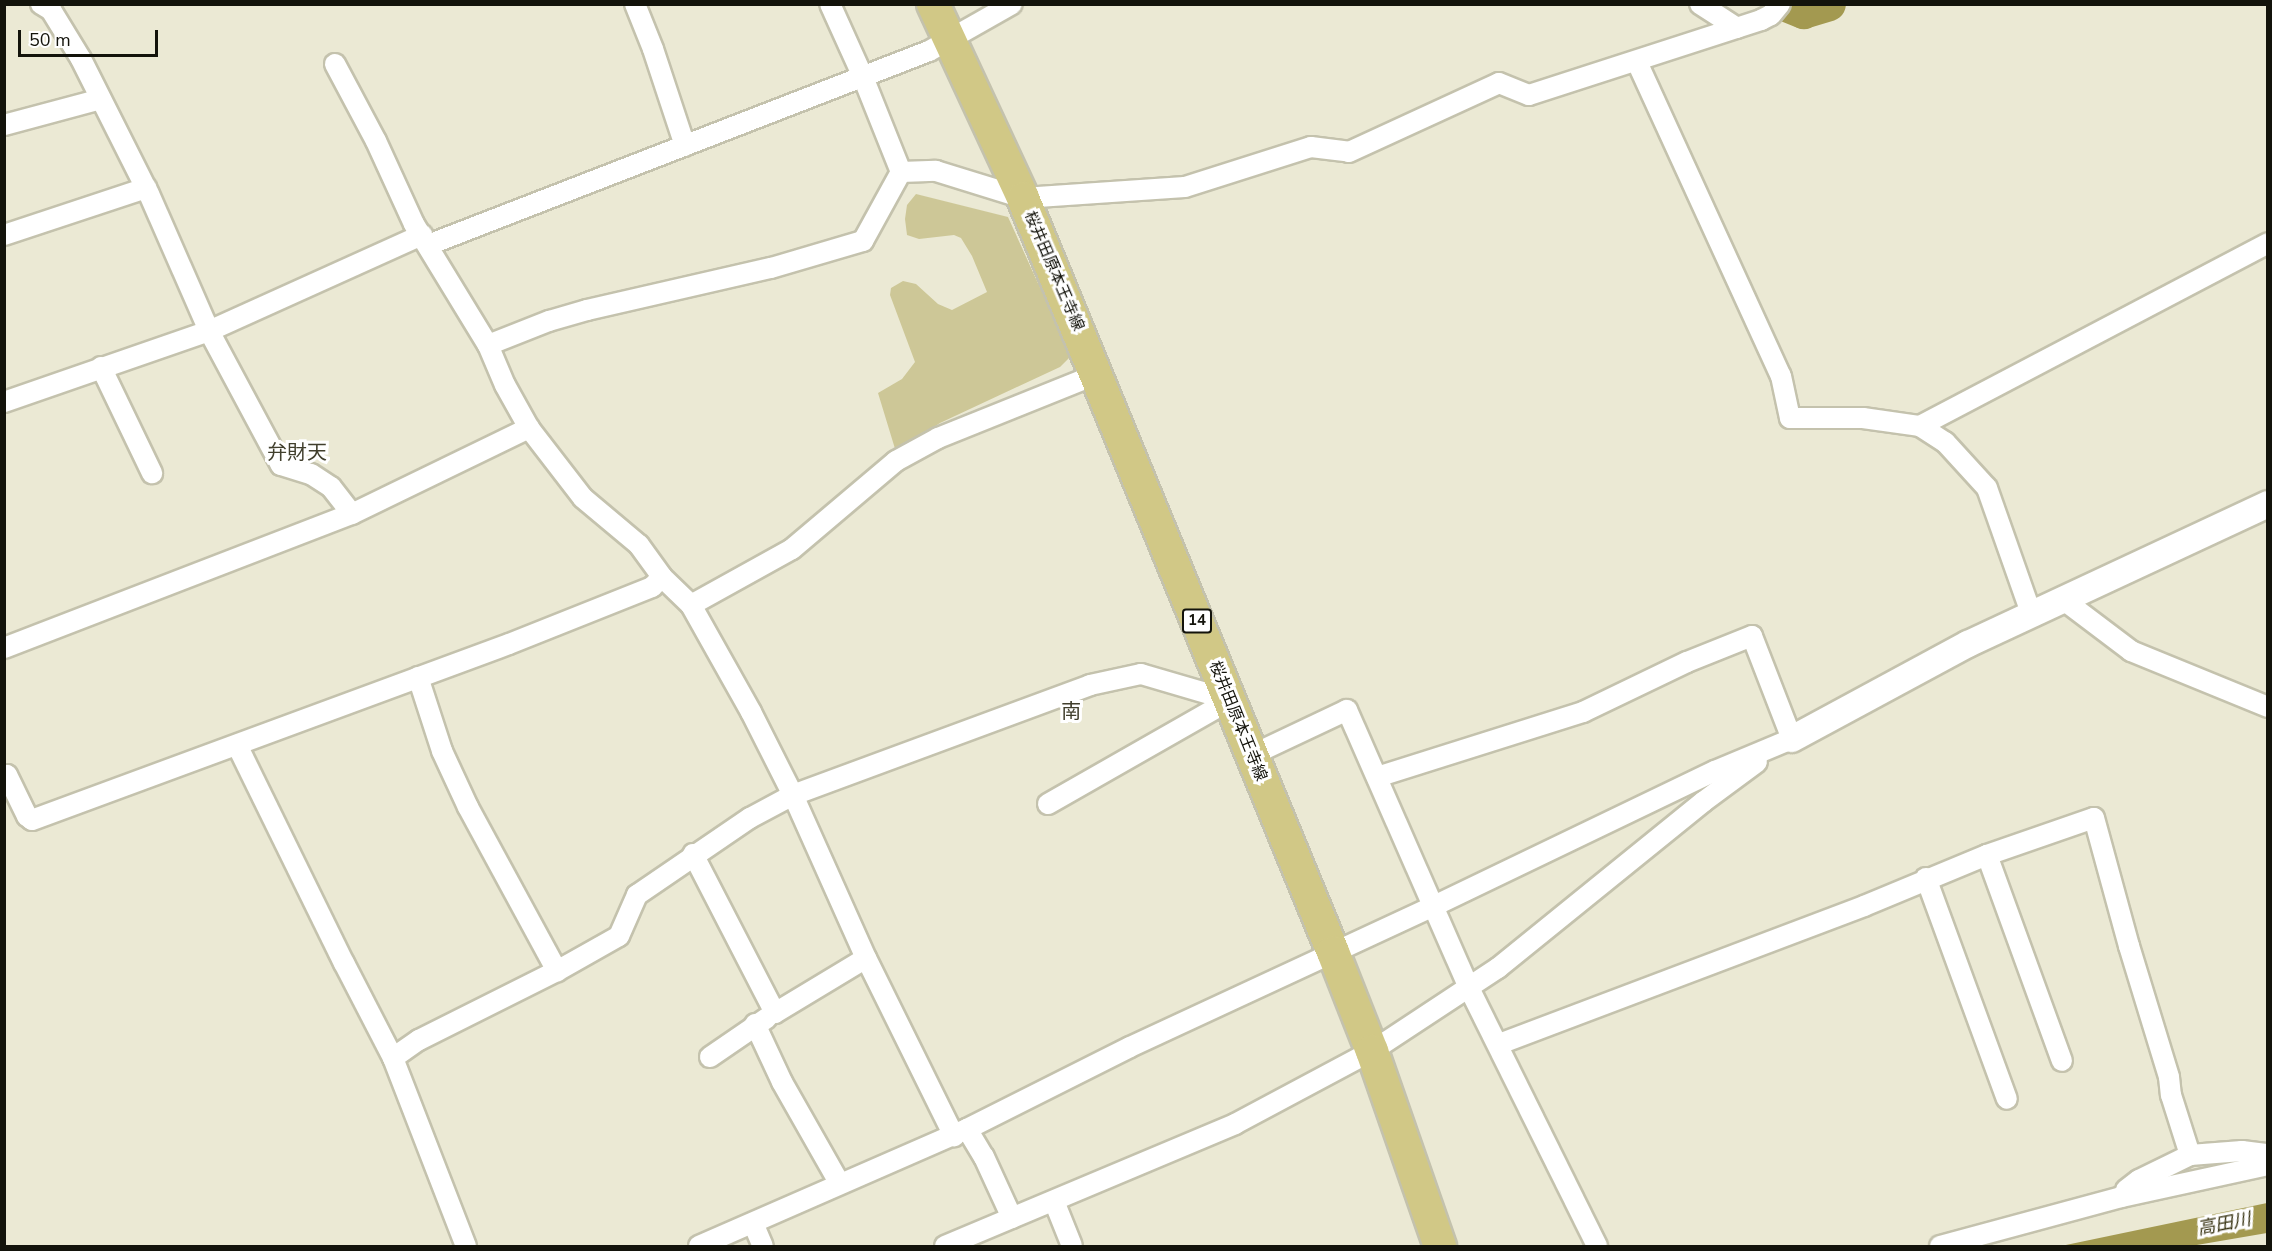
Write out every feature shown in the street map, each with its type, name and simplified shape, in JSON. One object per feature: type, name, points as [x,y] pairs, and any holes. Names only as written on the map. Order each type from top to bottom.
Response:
[{"type":"main road","name":"桜井田原本王寺線","points":[[933,4],[1023,198],[1333,952],[1372,1051],[1440,1246]]},
{"type":"street","points":[[41,4],[51,10],[81,59],[146,188],[209,331],[281,465],[311,474],[331,487],[352,514]]},
{"type":"street","points":[[635,4],[653,49],[685,146]]},
{"type":"street","points":[[830,4],[863,77],[901,172]]},
{"type":"street","points":[[4,402],[209,331],[425,240],[685,146],[929,51],[1012,4]]},
{"type":"street","points":[[1700,4],[1737,28]]},
{"type":"street","points":[[901,172],[936,171],[1023,198],[1185,187],[1311,147],[1349,152],[1499,83],[1529,95],[1737,28],[1775,10]]},
{"type":"street","points":[[1637,62],[1780,376],[1790,417],[1863,418],[1920,426],[1945,442],[1987,488],[2031,616]]},
{"type":"street","points":[[335,64],[376,141],[414,224],[488,345],[505,385],[529,428],[583,498],[639,545],[662,577],[691,605],[751,712],[793,795],[866,957],[961,1133],[984,1157],[1012,1218]]},
{"type":"street","points":[[4,125],[100,99]]},
{"type":"street","points":[[488,345],[578,313],[771,268],[862,240],[901,172]]},
{"type":"street","points":[[4,235],[146,188]]},
{"type":"street","points":[[1920,426],[2268,243]]},
{"type":"street","points":[[100,367],[152,473]]},
{"type":"street","points":[[691,605],[792,549],[896,461],[938,438],[1097,374]]},
{"type":"street","points":[[4,648],[352,514],[529,428]]},
{"type":"street","points":[[699,1246],[961,1133],[1108,1057],[1434,906],[1715,771],[1792,739],[1968,644],[2065,601],[2268,504]]},
{"type":"street","points":[[4,776],[7,775],[27,816],[32,820],[418,677],[652,587],[662,577]]},
{"type":"street","points":[[2065,601],[2131,651],[2268,707]]},
{"type":"street","points":[[1377,777],[1583,712],[1687,662],[1752,636],[1792,739]]},
{"type":"street","points":[[393,1058],[419,1040],[557,971],[619,936],[637,895],[693,854],[750,818],[793,795],[1100,683],[1141,675],[1230,700]]},
{"type":"street","points":[[418,677],[442,751],[468,807],[557,971]]},
{"type":"street","points":[[1048,804],[1230,700]]},
{"type":"street","points":[[1252,755],[1347,710],[1469,988],[1597,1246]]},
{"type":"street","points":[[945,1246],[1236,1124],[1372,1051],[1469,988],[1703,802],[1792,739]]},
{"type":"street","points":[[237,745],[393,1058],[466,1246]]},
{"type":"street","points":[[1498,1044],[1864,906],[1926,878],[2094,818],[2129,946],[2169,1077],[2171,1095],[2190,1155]]},
{"type":"street","points":[[693,854],[775,1013]]},
{"type":"street","points":[[1987,855],[2062,1060]]},
{"type":"street","points":[[1926,878],[2007,1099]]},
{"type":"street","points":[[710,1057],[755,1024],[866,957]]},
{"type":"street","points":[[755,1024],[782,1082],[840,1184]]},
{"type":"street","points":[[2121,1197],[2139,1180],[2190,1155],[2242,1151],[2268,1154]]},
{"type":"street","points":[[1940,1246],[2121,1197],[2268,1165]]},
{"type":"street","points":[[1054,1201],[1072,1246]]},
{"type":"street","points":[[753,1223],[763,1246]]},
{"type":"shaded area","points":[[916,194],[1008,217],[1071,356],[1060,367],[940,423],[896,452],[878,393],[902,379],[915,362],[890,295],[891,288],[903,281],[916,284],[938,304],[952,310],[987,292],[972,256],[961,238],[954,235],[919,239],[907,235],[905,219],[907,205]]},
{"type":"water","name":"高田川","points":[[2267,1203],[2267,1233],[2191,1246],[2061,1246]]},
{"type":"waterway","points":[[1783,4],[1803,12],[1829,4]]},
{"type":"district","name":"弁財天","points":[[297,452]]},
{"type":"district","name":"南","points":[[1071,711]]}]
